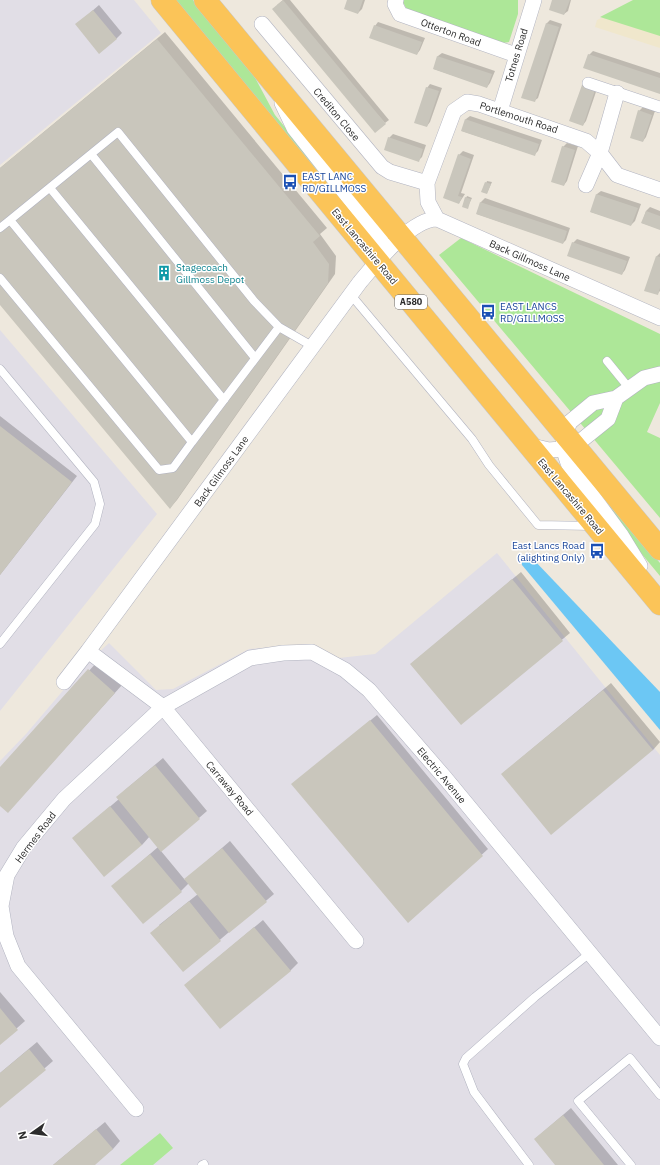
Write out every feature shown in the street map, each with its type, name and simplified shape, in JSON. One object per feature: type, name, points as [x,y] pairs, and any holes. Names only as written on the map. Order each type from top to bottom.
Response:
[{"type":"highway","name":"East Lancashire Road","points":[[162,0],[660,604]]},
{"type":"highway","points":[[205,0],[402,237],[568,443],[660,549]]},
{"type":"street","name":"Otterton Road","points":[[396,0],[395,4],[400,14],[516,55]]},
{"type":"street","name":"Totnes Road","points":[[500,111],[534,0]]},
{"type":"street","name":"Crediton Close","points":[[262,24],[382,167],[390,172],[427,183]]},
{"type":"street","points":[[269,77],[294,128],[380,237],[383,248],[378,262]]},
{"type":"street","points":[[588,83],[660,107]]},
{"type":"street","points":[[586,186],[600,153],[617,93]]},
{"type":"street","name":"Portlemouth Road","points":[[437,219],[428,202],[427,183],[454,111],[467,102],[500,111],[586,141],[600,153],[616,175],[660,190]]},
{"type":"street","points":[[402,237],[418,224],[427,220],[437,219]]},
{"type":"street","name":"Back Gillmoss Lane","points":[[437,219],[660,318]]},
{"type":"street","name":"Back Gilmoss Lane","points":[[64,682],[351,294],[378,262],[402,237]]},
{"type":"street","points":[[660,374],[644,378],[616,398],[593,403],[570,422],[566,459],[576,475],[621,535],[660,599]]},
{"type":"street","points":[[528,445],[540,448],[568,443],[608,419],[616,398]]},
{"type":"street","name":"Carraway Road","points":[[88,651],[163,707],[356,941]]},
{"type":"street","name":"Electric Avenue","points":[[163,707],[250,658],[283,653],[312,652],[345,670],[369,690],[385,708],[660,1038]]},
{"type":"street","name":"Hermes Road","points":[[136,1108],[18,966],[6,936],[2,906],[7,875],[24,848],[39,829],[64,799],[163,707]]},
{"type":"lane","points":[[0,228],[118,132],[254,301],[279,327],[312,346]]},
{"type":"lane","points":[[92,154],[255,358]]},
{"type":"lane","points":[[50,188],[224,400]]},
{"type":"lane","points":[[10,220],[192,442]]},
{"type":"lane","points":[[0,278],[159,470],[172,468],[279,327]]},
{"type":"lane","points":[[351,294],[472,439],[489,465],[538,525],[597,526]]},
{"type":"lane","points":[[607,360],[629,388]]},
{"type":"lane","points":[[0,369],[94,482],[100,504],[95,524],[0,644]]},
{"type":"lane","points":[[529,1165],[474,1092],[463,1064],[466,1058],[535,997],[590,953]]},
{"type":"lane","points":[[631,1165],[578,1102],[630,1058],[660,1095]]},
{"type":"shaded area","points":[[0,0],[134,0],[161,33],[0,165]]},
{"type":"shaded area","points":[[638,0],[660,0],[660,48],[595,27],[597,20]]},
{"type":"shaded area","points":[[0,330],[157,514],[0,711]]},
{"type":"shaded area","points":[[497,553],[660,755],[660,1165],[0,1165],[0,761],[26,734],[83,667],[109,643],[156,690],[173,689],[249,649],[312,644],[339,658],[375,654]]},
{"type":"green space","points":[[171,0],[193,0],[253,74],[275,115],[372,234],[375,241]]},
{"type":"green space","points":[[402,0],[518,0],[518,14],[509,42],[503,43],[407,10]]},
{"type":"green space","points":[[633,0],[660,0],[660,36],[600,17]]},
{"type":"green space","points":[[461,238],[660,334],[660,403],[647,432],[660,438],[660,518],[439,255]]},
{"type":"green space","points":[[599,490],[660,563],[660,576],[626,535],[595,492]]},
{"type":"green space","points":[[160,1133],[173,1148],[153,1165],[120,1165]]},
{"type":"water","points":[[527,556],[533,559],[660,692],[660,730],[522,565],[521,559]]},
{"type":"building","points":[[283,0],[386,124],[375,133],[272,9]]},
{"type":"building","points":[[347,0],[363,0],[358,14],[344,9]]},
{"type":"building","points":[[552,0],[570,0],[564,15],[549,10]]},
{"type":"building","points":[[93,10],[117,39],[99,54],[75,24]]},
{"type":"building","points":[[546,23],[559,27],[535,102],[521,98]]},
{"type":"building","points":[[374,25],[422,42],[417,55],[369,38]]},
{"type":"building","name":"Stagecoach Gillmoss Depot","points":[[157,39],[320,236],[313,242],[329,264],[328,283],[170,509],[0,305],[0,168]]},
{"type":"building","points":[[588,54],[660,78],[660,94],[583,68]]},
{"type":"building","points":[[437,56],[492,74],[487,88],[433,69]]},
{"type":"building","points":[[582,85],[595,90],[583,126],[569,121]]},
{"type":"building","points":[[426,87],[439,91],[427,127],[414,123]]},
{"type":"building","points":[[638,110],[652,115],[643,142],[630,138]]},
{"type":"building","points":[[465,119],[539,144],[535,156],[461,131]]},
{"type":"building","points":[[388,137],[423,149],[419,162],[384,150]]},
{"type":"building","points":[[562,146],[575,150],[564,186],[551,182]]},
{"type":"building","points":[[458,154],[471,159],[458,196],[462,197],[459,204],[443,198]]},
{"type":"building","points":[[485,182],[491,184],[487,194],[481,192]]},
{"type":"building","points":[[596,194],[638,208],[631,226],[590,212]]},
{"type":"building","points":[[465,197],[471,199],[468,209],[462,207]]},
{"type":"building","points":[[480,202],[567,231],[563,244],[476,214]]},
{"type":"building","points":[[646,211],[660,216],[660,230],[641,223]]},
{"type":"building","points":[[572,242],[627,261],[622,275],[567,256]]},
{"type":"building","points":[[656,256],[660,257],[660,288],[658,295],[644,291]]},
{"type":"building","points":[[0,426],[72,482],[0,575]]},
{"type":"building","points":[[512,579],[563,641],[461,725],[410,664]]},
{"type":"building","points":[[88,669],[115,693],[8,813],[0,806],[0,767]]},
{"type":"building","points":[[603,690],[653,750],[551,835],[501,774]]},
{"type":"building","points":[[370,720],[483,856],[408,923],[291,784]]},
{"type":"building","points":[[155,765],[200,819],[161,852],[116,797]]},
{"type":"building","points":[[110,806],[142,845],[104,877],[72,838]]},
{"type":"building","points":[[222,848],[267,902],[229,933],[184,879]]},
{"type":"building","points":[[150,854],[182,892],[143,924],[111,886]]},
{"type":"building","points":[[189,901],[221,941],[183,972],[150,933]]},
{"type":"building","points":[[254,927],[291,971],[220,1029],[184,985]]},
{"type":"building","points":[[0,1008],[18,1030],[0,1045]]},
{"type":"building","points":[[29,1049],[46,1070],[0,1108],[0,1073]]},
{"type":"building","points":[[563,1115],[604,1165],[555,1165],[534,1139]]},
{"type":"building","points":[[96,1129],[113,1149],[95,1165],[53,1165]]},
{"type":"place","name":"EAST LANC RD/GILLMOSS","points":[[290,182]]},
{"type":"place","name":"Stagecoach Gillmoss Depot","points":[[164,273]]},
{"type":"place","name":"EAST LANCS RD/GILLMOSS","points":[[488,312]]},
{"type":"place","name":"East Lancs Road (alighting Only)","points":[[597,551]]}]
